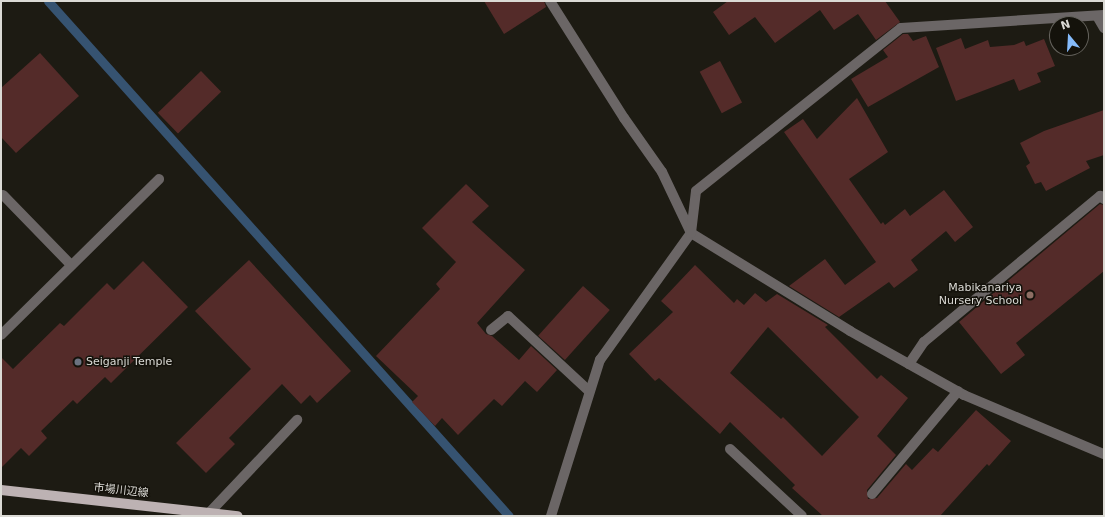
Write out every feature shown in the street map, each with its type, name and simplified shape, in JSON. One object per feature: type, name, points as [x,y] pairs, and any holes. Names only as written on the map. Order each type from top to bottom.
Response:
[{"type":"main road","name":"市場川辺線","points":[[1,490],[238,516]]},
{"type":"street","points":[[550,1],[624,118],[662,172],[691,233],[909,364],[958,391],[1104,454]]},
{"type":"street","points":[[551,516],[589,391],[600,360],[691,233],[696,191],[901,28],[1101,16],[1104,28]]},
{"type":"street","points":[[1,335],[159,179]]},
{"type":"street","points":[[3,195],[71,265]]},
{"type":"street","points":[[909,364],[930,337],[1100,196],[1104,199]]},
{"type":"street","points":[[491,330],[508,316],[589,391]]},
{"type":"street","points":[[872,494],[958,391]]},
{"type":"street","points":[[210,512],[297,420]]},
{"type":"street","points":[[730,449],[802,516]]},
{"type":"building","points":[[484,1],[544,1],[546,7],[504,34]]},
{"type":"building","points":[[728,1],[885,1],[900,22],[876,40],[858,14],[834,30],[820,10],[775,43],[755,17],[729,35],[713,12]]},
{"type":"building","points":[[903,34],[908,34],[913,41],[926,36],[939,67],[868,107],[851,79],[888,57],[883,50]]},
{"type":"building","points":[[961,38],[965,49],[988,40],[990,47],[1014,45],[1024,41],[1026,46],[1044,39],[1049,51],[1049,56],[1051,56],[1055,66],[1037,73],[1041,82],[1019,91],[1014,79],[956,101],[936,48]]},
{"type":"building","points":[[40,53],[79,96],[16,153],[1,137],[1,88]]},
{"type":"building","points":[[720,61],[742,102],[722,113],[700,72]]},
{"type":"building","points":[[201,71],[221,92],[178,134],[158,113]]},
{"type":"building","points":[[857,98],[888,152],[849,179],[881,224],[883,222],[885,225],[905,209],[910,216],[944,190],[973,227],[955,242],[946,231],[911,260],[918,270],[894,288],[889,282],[839,317],[789,286],[825,259],[845,285],[876,262],[784,132],[803,119],[817,139]]},
{"type":"building","points":[[1104,110],[1104,155],[1086,161],[1090,168],[1046,191],[1041,182],[1035,184],[1026,166],[1030,163],[1020,143],[1044,131]]},
{"type":"building","points":[[466,184],[489,206],[472,222],[525,270],[477,323],[486,334],[492,336],[519,360],[531,346],[557,370],[537,392],[525,381],[502,406],[494,399],[458,435],[442,418],[435,426],[412,402],[418,396],[376,356],[440,289],[436,284],[456,262],[422,228]]},
{"type":"building","name":"Mabikanariya Nursery School","points":[[1100,204],[1104,205],[1104,271],[1016,343],[1025,355],[1001,374],[959,322]]},
{"type":"building","points":[[249,260],[351,371],[317,403],[310,395],[301,404],[282,384],[229,438],[235,444],[206,473],[176,443],[251,369],[195,311]]},
{"type":"building","name":"Seiganji Temple","points":[[143,261],[188,307],[111,383],[105,377],[77,404],[73,400],[41,431],[47,438],[29,456],[21,448],[1,468],[1,357],[13,369],[60,323],[64,326],[107,283],[114,290]]},
{"type":"building","points":[[695,265],[734,303],[737,299],[744,305],[755,293],[766,302],[777,294],[828,325],[825,327],[877,379],[881,375],[908,398],[877,436],[896,455],[867,490],[868,499],[877,498],[906,464],[912,470],[933,448],[938,452],[976,410],[1011,441],[989,466],[987,464],[940,516],[823,516],[792,488],[795,485],[730,422],[720,434],[659,378],[655,381],[629,354],[673,312],[661,301]],"holes":[[[768,327],[859,417],[822,456],[783,417],[781,419],[730,373]]]},
{"type":"building","points":[[583,286],[610,310],[565,360],[538,336]]},
{"type":"waterway","points":[[48,1],[509,516]]},
{"type":"place","name":"Mabikanariya Nursery School","points":[[1030,295]]},
{"type":"place","name":"Seiganji Temple","points":[[78,362]]}]
